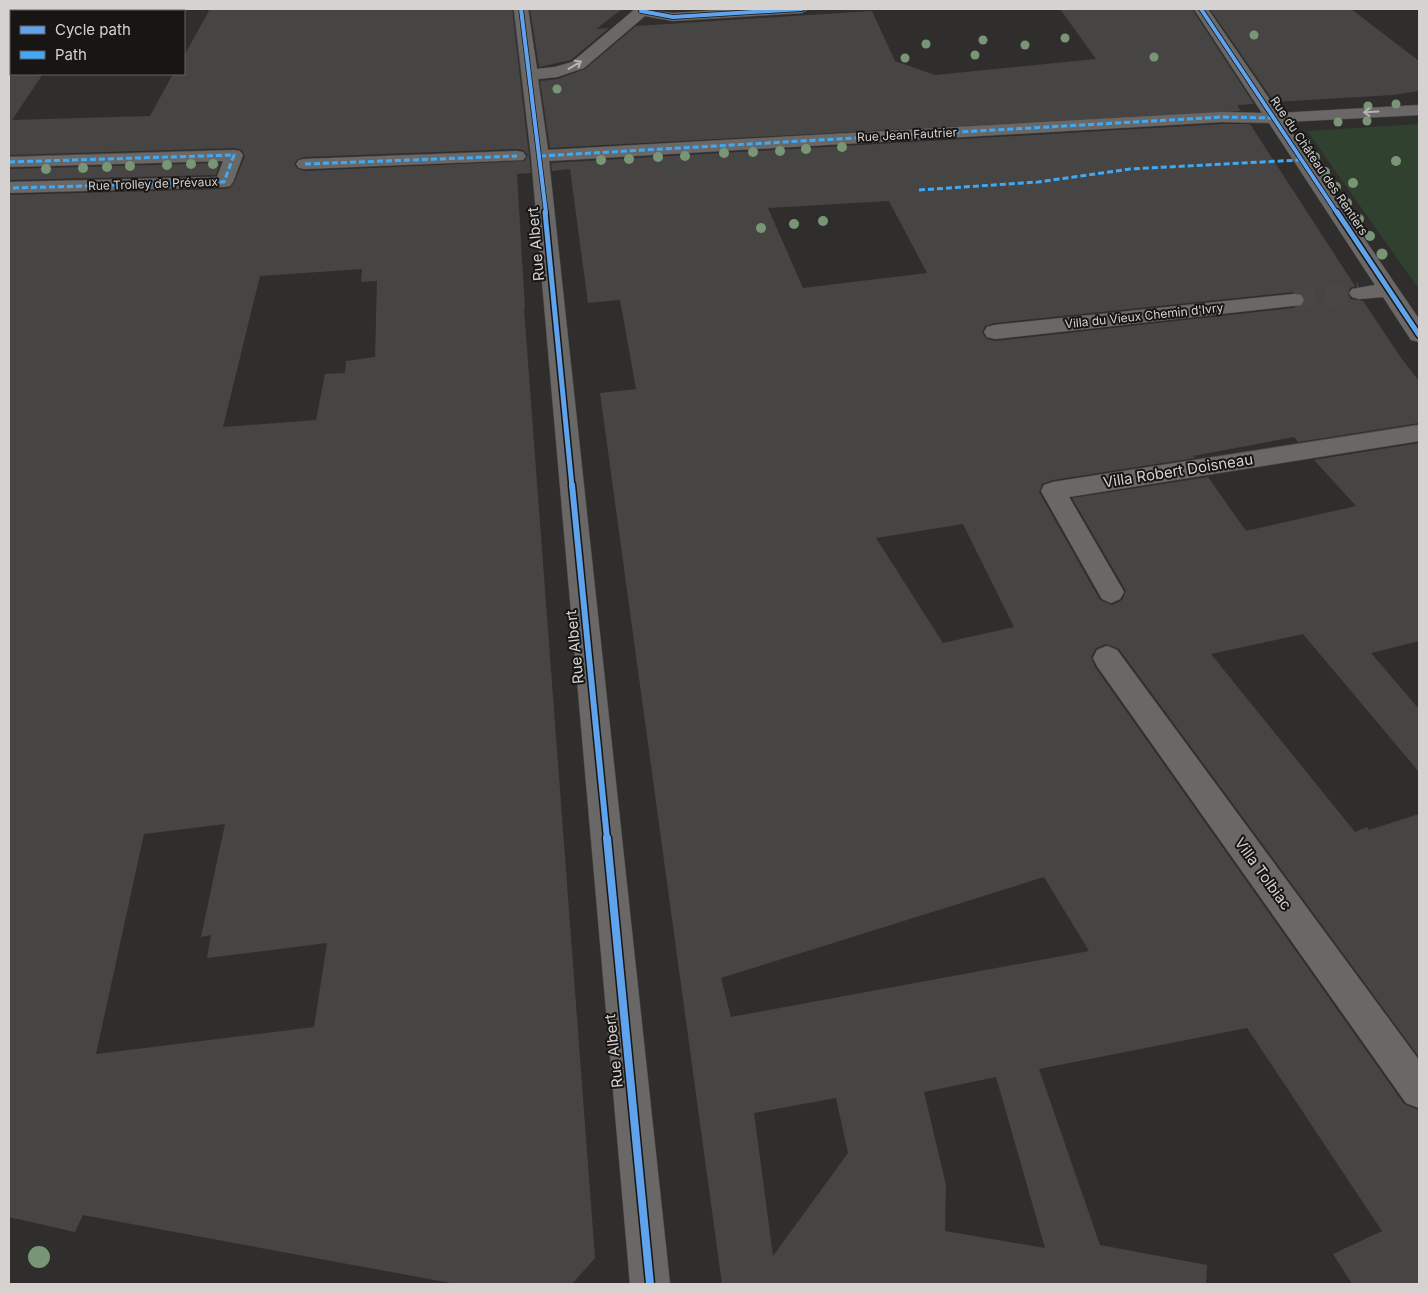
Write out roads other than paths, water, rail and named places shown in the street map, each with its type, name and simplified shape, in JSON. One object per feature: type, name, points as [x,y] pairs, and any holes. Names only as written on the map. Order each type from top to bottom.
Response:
[{"type":"street","name":"Rue Albert","points":[[521,9],[528,75],[540,156],[650,1284]]},
{"type":"street","points":[[528,75],[558,72],[578,64],[642,10],[672,17],[802,9]]},
{"type":"street","name":"Rue du Château des Rentiers","points":[[1201,9],[1419,335]]},
{"type":"street","name":"Rue Jean Fautrier","points":[[540,156],[1222,117],[1274,118],[1419,110]]},
{"type":"street","name":"Rue Trolley de Prévaux","points":[[9,162],[234,155],[224,182],[9,188]]},
{"type":"street","points":[[305,164],[517,156]]},
{"type":"street","points":[[1359,293],[1388,290]]},
{"type":"street","name":"Villa du Vieux Chemin d'Ivry","points":[[995,332],[1294,300]]},
{"type":"street","name":"Villa Robert Doisneau","points":[[1111,592],[1053,491],[1419,432]]},
{"type":"street","name":"Villa Tolbiac","points":[[1107,658],[1419,1090]]},
{"type":"tunnel","points":[[1294,300],[1359,293]]}]
